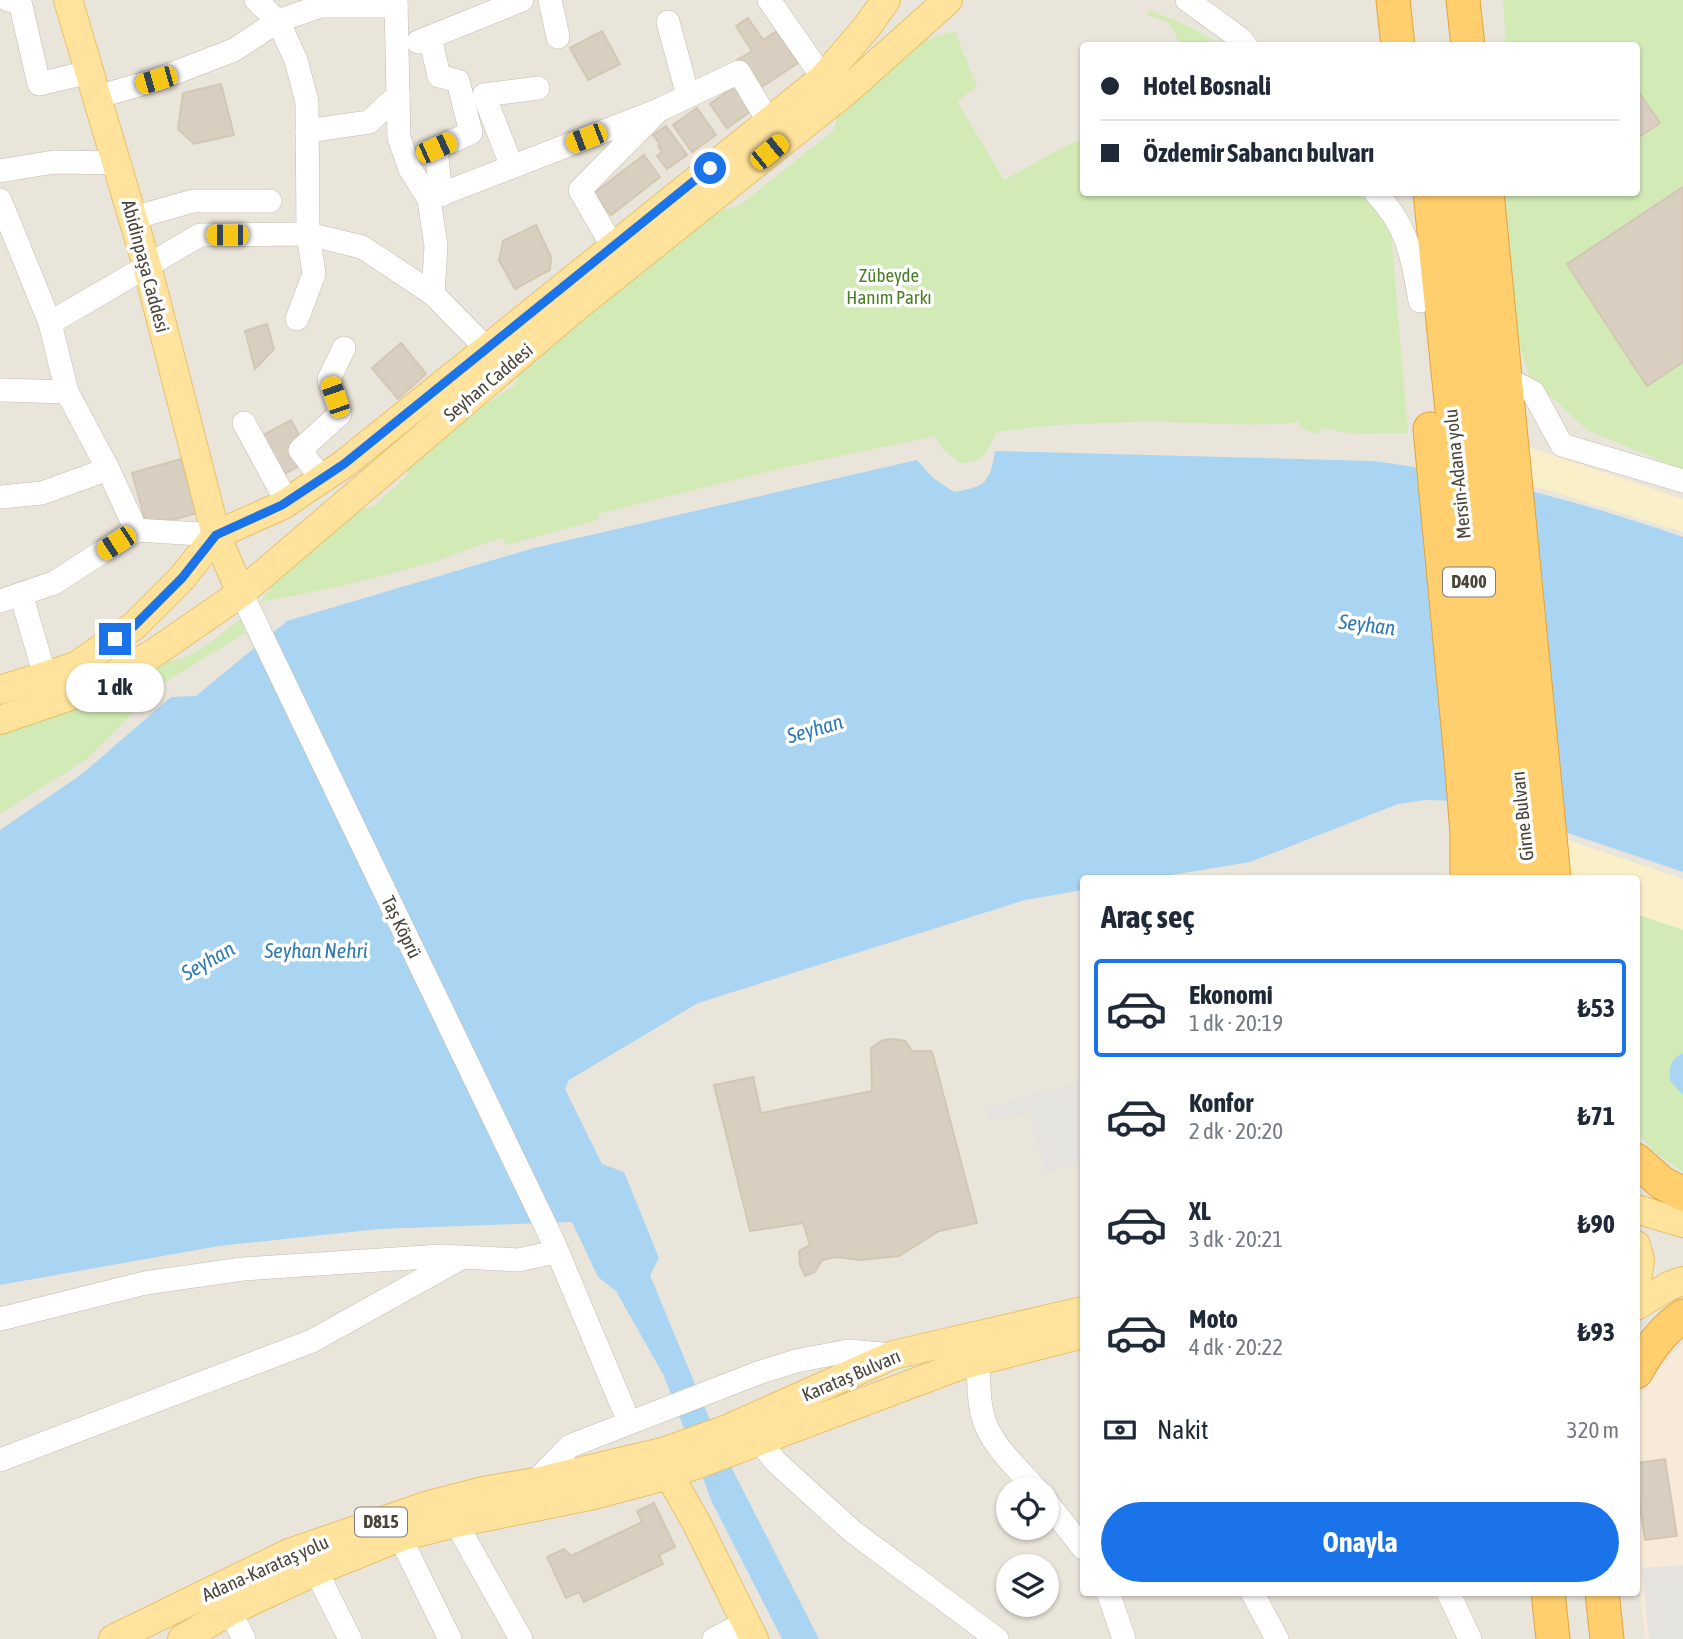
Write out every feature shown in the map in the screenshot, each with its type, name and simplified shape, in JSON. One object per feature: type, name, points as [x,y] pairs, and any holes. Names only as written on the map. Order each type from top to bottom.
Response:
[{"type":"highway","points":[[1393,0],[1398,42]]},
{"type":"highway","points":[[1415,0],[1418,42]]},
{"type":"highway","points":[[1442,0],[1446,42]]},
{"type":"highway","points":[[1462,0],[1467,42]]},
{"type":"highway","points":[[1411,196],[1420,301],[1475,405]]},
{"type":"highway","points":[[1421,196],[1425,231],[1452,265],[1474,223],[1474,196]]},
{"type":"highway","name":"Mersin-Adana yolu","points":[[1431,196],[1452,265],[1475,405],[1501,754]]},
{"type":"highway","name":"Mersin-Adana yolu","points":[[1452,265],[1460,196]]},
{"type":"highway","points":[[1487,196],[1475,405],[1501,754],[1553,875]]},
{"type":"highway","points":[[1467,875],[1467,833],[1501,754]]},
{"type":"highway","points":[[1478,875],[1478,773],[1501,754]]},
{"type":"highway","points":[[1501,754],[1529,771],[1539,844],[1547,875]]},
{"type":"highway","name":"Girne Bulvarı","points":[[1499,875],[1501,754]]},
{"type":"highway","name":"Girne Bulvarı","points":[[1501,754],[1528,875]]},
{"type":"highway","points":[[1640,1164],[1662,1183],[1683,1194]]},
{"type":"highway","points":[[1640,1365],[1647,1352],[1671,1324],[1683,1316]]},
{"type":"highway","points":[[1548,1596],[1553,1639]]},
{"type":"highway","points":[[1571,1596],[1575,1639]]},
{"type":"highway","points":[[1602,1596],[1607,1639]]},
{"type":"highway","points":[[1622,1596],[1627,1639]]},
{"type":"main road","name":"Abidinpaşa Caddesi","points":[[68,0],[147,266],[216,535],[246,604]]},
{"type":"main road","points":[[0,690],[76,666],[134,626],[182,578],[216,535],[287,502],[344,464],[823,78],[886,0]]},
{"type":"main road","name":"Seyhan Caddesi","points":[[0,720],[79,693],[246,604],[570,312],[845,92],[940,4]]},
{"type":"main road","points":[[1640,1210],[1683,1223]]},
{"type":"main road","points":[[1640,1304],[1683,1281]]},
{"type":"main road","name":"Karataş Bulvarı","points":[[740,1440],[893,1354],[1080,1312]]},
{"type":"main road","name":"Karataş Bulvarı","points":[[673,1465],[740,1440],[978,1362],[1080,1335]]},
{"type":"main road","points":[[673,1465],[696,1522],[749,1631]]},
{"type":"main road","name":"Adana-Karataş yolu","points":[[113,1639],[289,1553],[429,1505],[483,1491],[535,1482],[673,1465]]},
{"type":"main road","name":"Adana-Karataş yolu","points":[[182,1639],[230,1611],[316,1571],[400,1537],[594,1494],[673,1465]]},
{"type":"street","points":[[8,0],[20,2],[38,84],[156,80],[234,50],[278,21],[321,6],[396,3],[399,138],[410,169],[435,197]]},
{"type":"street","points":[[256,0],[278,21],[296,60],[307,102],[308,234],[314,274],[297,319]]},
{"type":"street","points":[[398,50],[430,37],[470,11],[522,0]]},
{"type":"street","points":[[550,0],[558,37]]},
{"type":"street","points":[[769,0],[823,78]]},
{"type":"street","points":[[1188,0],[1243,42]]},
{"type":"street","points":[[668,22],[688,96]]},
{"type":"street","points":[[430,37],[439,76],[458,81],[471,132],[436,148],[433,294]]},
{"type":"street","points":[[435,197],[659,110],[739,72],[768,121]]},
{"type":"street","points":[[512,167],[484,95],[538,88]]},
{"type":"street","points":[[307,131],[369,122],[398,94]]},
{"type":"street","points":[[613,247],[580,190],[659,110]]},
{"type":"street","points":[[0,171],[54,162],[117,163]]},
{"type":"street","points":[[1379,196],[1389,207],[1411,248],[1420,301]]},
{"type":"street","points":[[0,200],[7,238],[50,323],[67,392],[108,469],[136,530]]},
{"type":"street","points":[[133,218],[193,201],[270,201]]},
{"type":"street","points":[[50,323],[200,235],[308,234],[362,247],[433,294],[487,349]]},
{"type":"street","points":[[322,479],[300,450],[340,414],[329,379],[344,348]]},
{"type":"street","points":[[0,390],[67,392]]},
{"type":"street","points":[[1475,405],[1533,392],[1562,445],[1683,481]]},
{"type":"street","points":[[244,423],[287,502]]},
{"type":"street","points":[[0,496],[41,493],[108,469]]},
{"type":"street","points":[[45,676],[11,598],[54,583],[136,530],[216,535]]},
{"type":"street","name":"Taș Köprü","points":[[246,604],[555,1246],[629,1422]]},
{"type":"street","points":[[0,1319],[145,1283],[208,1274],[329,1262],[463,1256],[518,1260],[555,1246]]},
{"type":"street","points":[[0,1460],[313,1341],[463,1256]]},
{"type":"street","points":[[535,1482],[570,1446],[703,1395],[796,1362],[848,1351],[893,1354]]},
{"type":"street","points":[[978,1362],[979,1394],[985,1424],[1002,1451],[1025,1477]]},
{"type":"street","points":[[740,1440],[776,1462],[852,1531],[997,1639]]},
{"type":"street","points":[[1059,1518],[1080,1544]]},
{"type":"street","points":[[456,1523],[521,1639]]},
{"type":"street","points":[[400,1537],[450,1639]]},
{"type":"street","points":[[316,1571],[350,1639]]},
{"type":"street","points":[[1109,1596],[1124,1639]]},
{"type":"street","points":[[1254,1596],[1276,1639]]},
{"type":"street","points":[[1450,1596],[1470,1639]]},
{"type":"street","points":[[230,1611],[244,1639]]},
{"type":"street","points":[[714,1639],[749,1631]]},
{"type":"shaded area","points":[[0,0],[1683,0],[1683,1639],[0,1639]]},
{"type":"shaded area","points":[[1080,1083],[1080,1163],[1045,1172],[1029,1111],[990,1121],[986,1108]]},
{"type":"shaded area","points":[[1683,1342],[1683,1639],[1645,1639],[1640,1591],[1640,1398],[1645,1386]]},
{"type":"shaded area","points":[[1683,1565],[1683,1639],[1649,1639],[1642,1568]]},
{"type":"green space","points":[[1503,0],[1683,0],[1683,470],[1587,430],[1530,377],[1504,300],[1494,196],[1640,196],[1640,42],[1506,42]]},
{"type":"green space","points":[[1148,10],[1167,17],[1215,42],[1179,42],[1169,23],[1148,15]]},
{"type":"green space","name":"Zübeyde Hanım Parkı","points":[[955,31],[977,87],[957,101],[1004,180],[1080,140],[1080,196],[1361,196],[1383,215],[1391,232],[1408,433],[1355,434],[1321,428],[1318,434],[1300,428],[1300,422],[1248,425],[1140,422],[1057,425],[996,432],[980,459],[960,463],[943,449],[935,436],[783,468],[598,514],[598,520],[506,545],[503,538],[384,575],[260,602],[282,574],[359,509],[373,507],[406,477],[412,459],[471,414],[515,385],[522,360],[705,215],[740,205],[834,130],[840,103],[926,40]]},
{"type":"green space","points":[[241,618],[245,633],[162,684],[87,759],[0,814],[0,725],[149,667],[186,657],[211,642]]},
{"type":"green space","points":[[1640,892],[1683,908],[1683,1172],[1653,1151],[1640,1135]]},
{"type":"sand","points":[[1511,441],[1683,499],[1683,532],[1518,481]]},
{"type":"sand","points":[[1547,833],[1683,879],[1683,930],[1640,915],[1640,875],[1567,875]]},
{"type":"water","name":"Seyhan Nehri","points":[[995,451],[1372,461],[1451,473],[1529,491],[1683,537],[1683,872],[1556,829],[1461,801],[1425,800],[1398,804],[1250,862],[1172,875],[1080,875],[1080,891],[1025,900],[698,1003],[569,1080],[565,1089],[602,1164],[624,1172],[659,1258],[650,1275],[721,1447],[819,1639],[782,1639],[712,1502],[664,1376],[616,1291],[598,1277],[572,1222],[379,1229],[219,1246],[0,1285],[0,830],[82,774],[171,697],[196,696],[287,621],[534,548],[917,460],[933,478],[954,492],[979,485],[991,470]]},
{"type":"water","points":[[1683,1053],[1683,1095],[1670,1081],[1670,1068],[1673,1061]]},
{"type":"building","points":[[748,18],[763,40],[777,31],[798,63],[757,90],[737,60],[752,51],[736,26]]},
{"type":"building","points":[[602,31],[620,64],[588,80],[570,48]]},
{"type":"building","points":[[221,84],[234,135],[194,144],[178,129],[183,93]]},
{"type":"building","points":[[737,85],[754,109],[727,128],[710,104]]},
{"type":"building","points":[[1640,94],[1660,123],[1640,136]]},
{"type":"building","points":[[697,108],[716,135],[692,152],[673,125]]},
{"type":"building","points":[[666,126],[687,155],[667,169],[657,156],[662,152],[653,135]]},
{"type":"building","points":[[644,155],[660,177],[611,215],[594,193]]},
{"type":"building","points":[[1683,187],[1683,362],[1647,386],[1567,264]]},
{"type":"building","points":[[536,225],[551,257],[550,270],[515,289],[499,260],[503,241]]},
{"type":"building","points":[[267,324],[274,349],[255,369],[245,331]]},
{"type":"building","points":[[401,343],[426,374],[398,399],[372,368]]},
{"type":"building","points":[[291,420],[312,459],[279,477],[258,438]]},
{"type":"building","points":[[181,459],[197,513],[147,527],[132,473]]},
{"type":"building","points":[[883,1040],[905,1041],[912,1051],[931,1051],[933,1055],[977,1223],[939,1231],[899,1256],[861,1260],[836,1257],[822,1260],[815,1272],[805,1276],[800,1265],[799,1251],[810,1245],[803,1223],[750,1231],[714,1085],[753,1077],[761,1113],[872,1091],[871,1048]]},
{"type":"building","points":[[1665,1459],[1677,1536],[1645,1540],[1640,1507],[1640,1462]]},
{"type":"building","points":[[654,1503],[675,1547],[659,1555],[663,1564],[584,1602],[579,1592],[566,1598],[547,1557],[564,1549],[571,1556],[642,1522],[637,1511]]},
{"type":"route","points":[[115,639],[134,626],[182,578],[216,535],[282,505],[344,464],[710,168]]},
{"type":"water label","name":"Seyhan","points":[[1367,625]]},
{"type":"water label","name":"Seyhan","points":[[815,729]]},
{"type":"water label","name":"Seyhan","points":[[208,961]]}]
